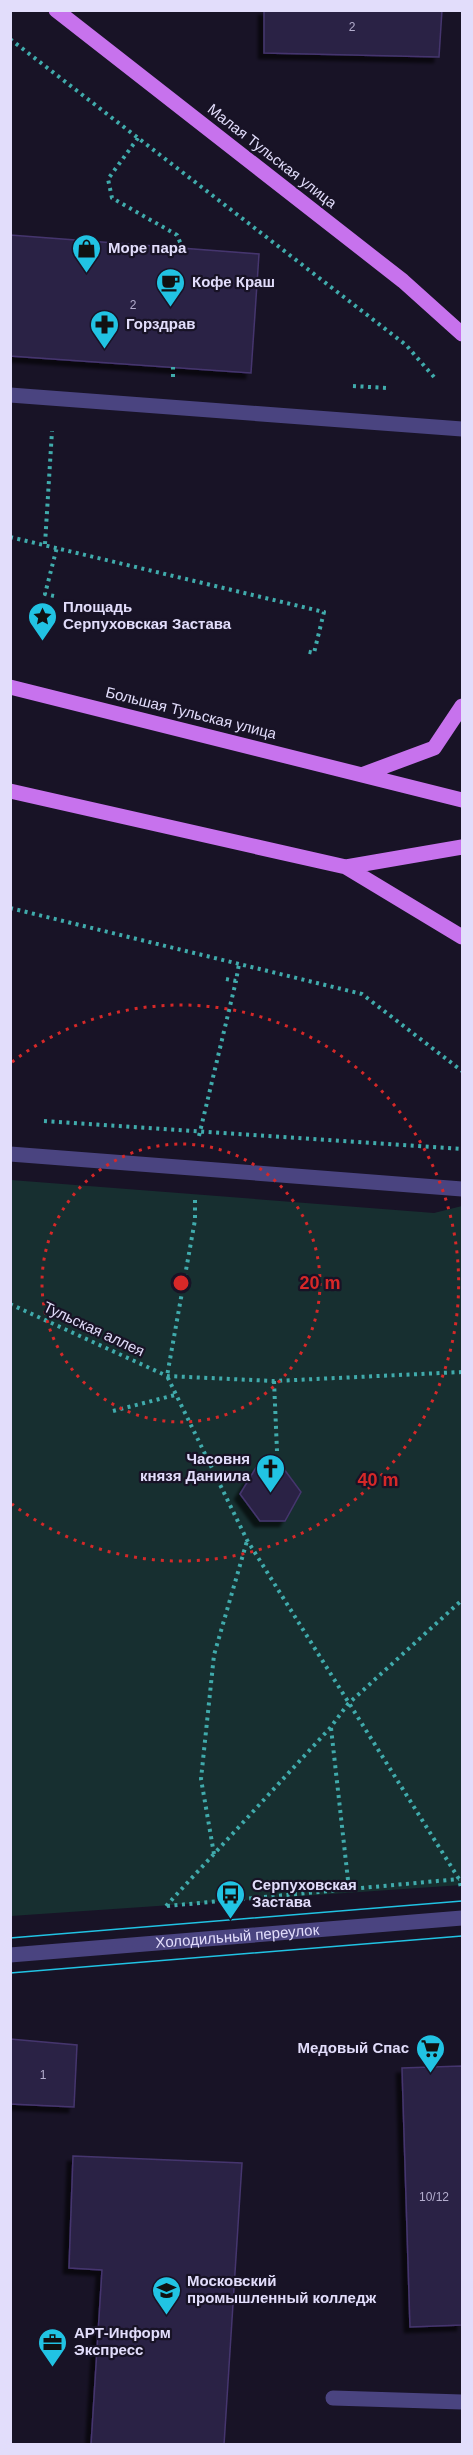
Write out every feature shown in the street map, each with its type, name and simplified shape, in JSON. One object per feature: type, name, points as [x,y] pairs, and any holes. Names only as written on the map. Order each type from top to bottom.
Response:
[{"type":"main road","name":"Малая Тульская улица","points":[[56,10],[404,281],[462,334]]},
{"type":"main road","name":"Большая Тульская улица","points":[[10,687],[364,774]]},
{"type":"main road","points":[[364,774],[434,748],[462,706]]},
{"type":"main road","points":[[364,774],[462,800]]},
{"type":"main road","points":[[10,791],[346,867],[462,937]]},
{"type":"main road","points":[[346,867],[462,847]]},
{"type":"street","points":[[10,395],[462,429]]},
{"type":"street","points":[[10,1154],[462,1188]]},
{"type":"street","name":"Холодильный переулок","points":[[10,1955],[462,1918]]},
{"type":"street","points":[[333,2398],[462,2402]]},
{"type":"path","points":[[10,39],[406,345],[434,377]]},
{"type":"path","points":[[138,138],[108,179],[112,198],[177,235],[182,247]]},
{"type":"path","points":[[45,544],[52,451]]},
{"type":"path","points":[[10,537],[324,612],[314,653],[305,651]]},
{"type":"path","points":[[54,596],[45,594],[57,547]]},
{"type":"path","points":[[10,908],[362,994],[462,1071]]},
{"type":"path","points":[[239,964],[199,1131],[195,1220],[167,1376],[247,1540],[459,1879],[462,1891]]},
{"type":"path","points":[[226,979],[236,981]]},
{"type":"path","points":[[34,1120],[462,1149]]},
{"type":"path","name":"Тульская аллея","points":[[10,1304],[167,1376]]},
{"type":"path","points":[[167,1376],[274,1381],[462,1372]]},
{"type":"path","points":[[274,1381],[277,1451]]},
{"type":"path","points":[[113,1411],[175,1395]]},
{"type":"path","points":[[214,1854],[201,1779],[214,1655],[247,1540]]},
{"type":"path","points":[[459,1879],[166,1906],[330,1728],[348,1704],[462,1600]]},
{"type":"path","points":[[330,1728],[349,1889]]},
{"type":"green space","points":[[11,1180],[434,1213],[462,1206],[462,1885],[11,1916]]},
{"type":"building","points":[[264,10],[442,10],[439,57],[264,53]]},
{"type":"building","points":[[10,235],[259,254],[251,373],[10,356]]},
{"type":"building","name":"Часовня князя Даниила","points":[[281,1465],[301,1492],[285,1521],[260,1521],[240,1494],[257,1466]]},
{"type":"building","points":[[10,2039],[77,2045],[74,2107],[10,2104]]},
{"type":"building","points":[[462,2066],[462,2325],[410,2327],[402,2068]]},
{"type":"building","name":"Московский промышленный колледж","points":[[73,2156],[242,2163],[224,2445],[91,2445],[102,2270],[69,2268]]},
{"type":"tram line","points":[[10,1938],[462,1901]]},
{"type":"tram line","points":[[10,1973],[462,1936]]},
{"type":"place","name":"Море пара","points":[[87,274]]},
{"type":"place","name":"Кофе Краш","points":[[171,308]]},
{"type":"place","name":"Горздрав","points":[[105,350]]},
{"type":"place","name":"Площадь Серпуховская Застава","points":[[42,642]]},
{"type":"place","name":"Часовня князя Даниила","points":[[271,1494]]},
{"type":"place","name":"Серпуховская Застава","points":[[231,1920]]},
{"type":"place","name":"Медовый Спас","points":[[430,2074]]},
{"type":"place","name":"Московский промышленный колледж","points":[[166,2316]]},
{"type":"place","name":"АРТ-Информ Экспресс","points":[[53,2368]]}]
